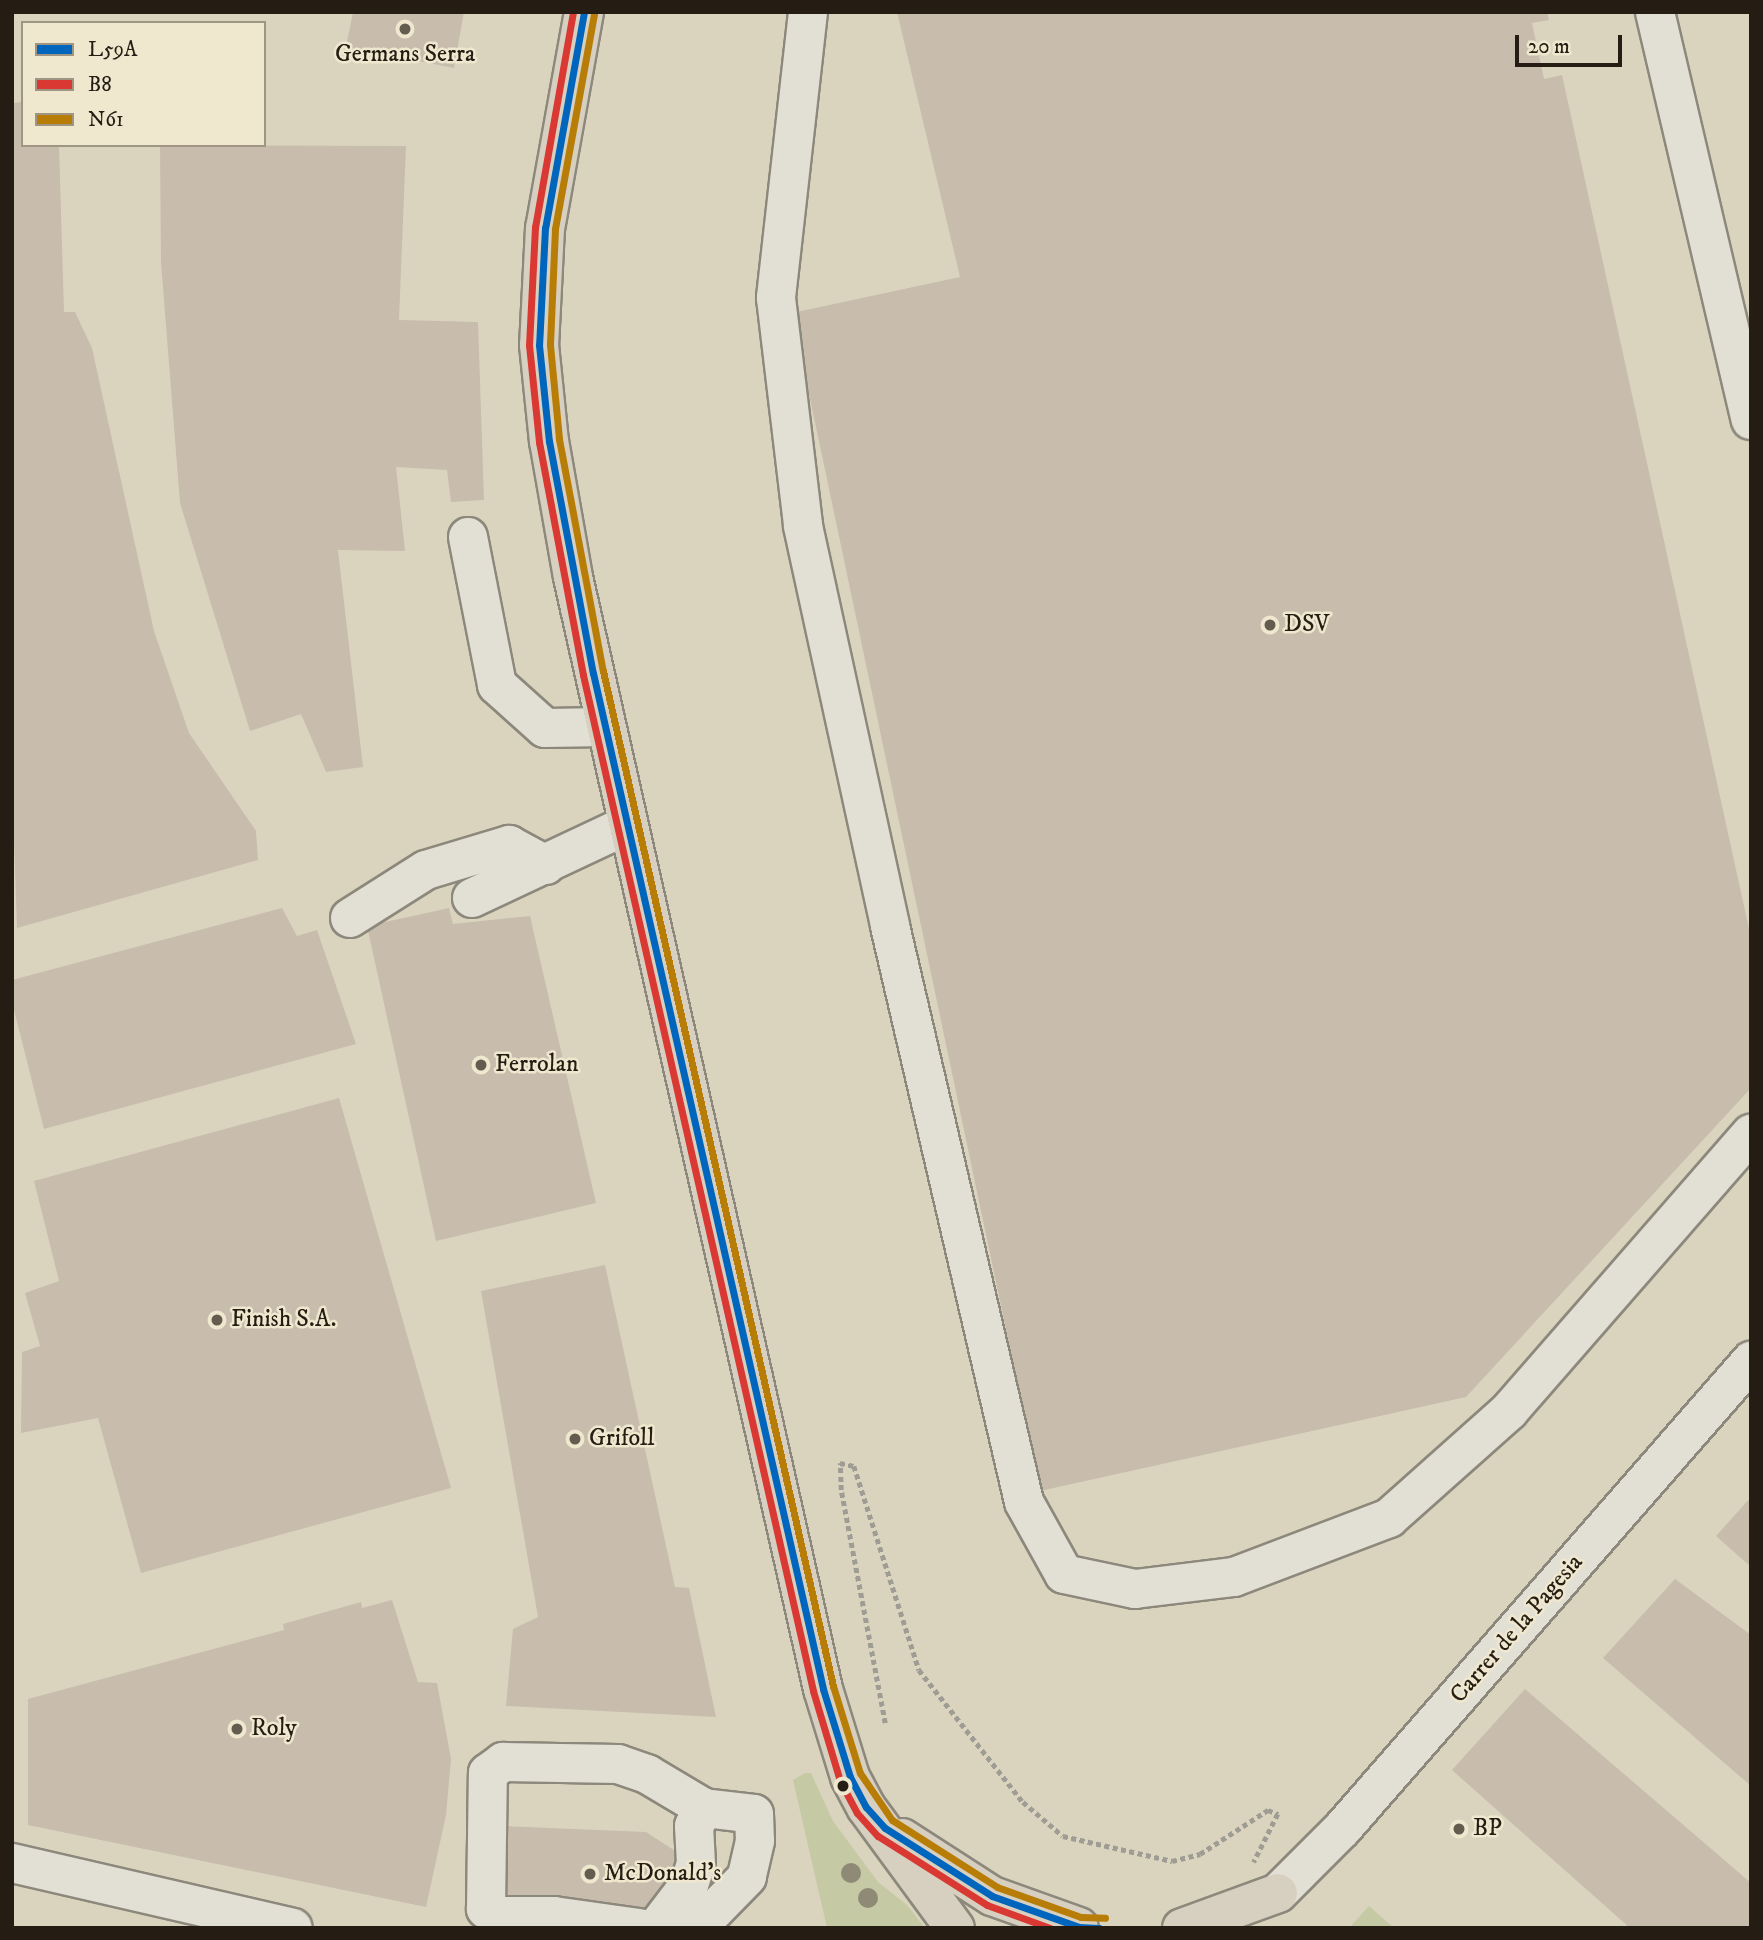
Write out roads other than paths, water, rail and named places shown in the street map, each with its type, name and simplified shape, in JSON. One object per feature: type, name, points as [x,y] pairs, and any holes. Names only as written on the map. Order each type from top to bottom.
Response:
[{"type":"main road","points":[[584,12],[545,228],[538,345],[553,466],[605,727],[823,1689],[850,1777],[866,1807],[885,1828],[955,1928]]},
{"type":"main road","points":[[885,1828],[965,1883],[1086,1927]]},
{"type":"main road","points":[[1182,1928],[1272,1910]]},
{"type":"street","points":[[808,12],[776,298],[803,526],[890,926],[1024,1502],[1064,1574],[1135,1589],[1234,1577],[1389,1518],[1509,1411],[1751,1134]]},
{"type":"street","points":[[1655,12],[1751,421]]},
{"type":"street","points":[[468,537],[498,685],[545,728],[605,727]]},
{"type":"street","points":[[472,898],[627,825]]},
{"type":"street","points":[[350,918],[426,870],[509,845],[546,865]]},
{"type":"street","name":"Carrer de la Pagesia","points":[[1272,1910],[1751,1361]]},
{"type":"street","points":[[639,1928],[554,1916],[500,1916],[486,1909],[488,1773],[503,1762],[618,1764],[647,1774],[704,1808],[754,1814],[755,1841],[747,1877],[697,1928]]},
{"type":"street","points":[[656,1928],[689,1885],[696,1864],[694,1826],[704,1808]]},
{"type":"street","points":[[12,1863],[293,1928]]},
{"type":"place","name":"Germans Serra","points":[[405,29]]},
{"type":"place","name":"DSV","points":[[1270,625]]},
{"type":"place","name":"Ferrolan","points":[[481,1065]]},
{"type":"place","name":"Finish S.A.","points":[[217,1320]]},
{"type":"place","name":"Grifoll","points":[[575,1439]]},
{"type":"place","name":"Roly","points":[[237,1729]]},
{"type":"place","name":"BP","points":[[1459,1829]]},
{"type":"place","name":"McDonald's","points":[[590,1874]]}]
